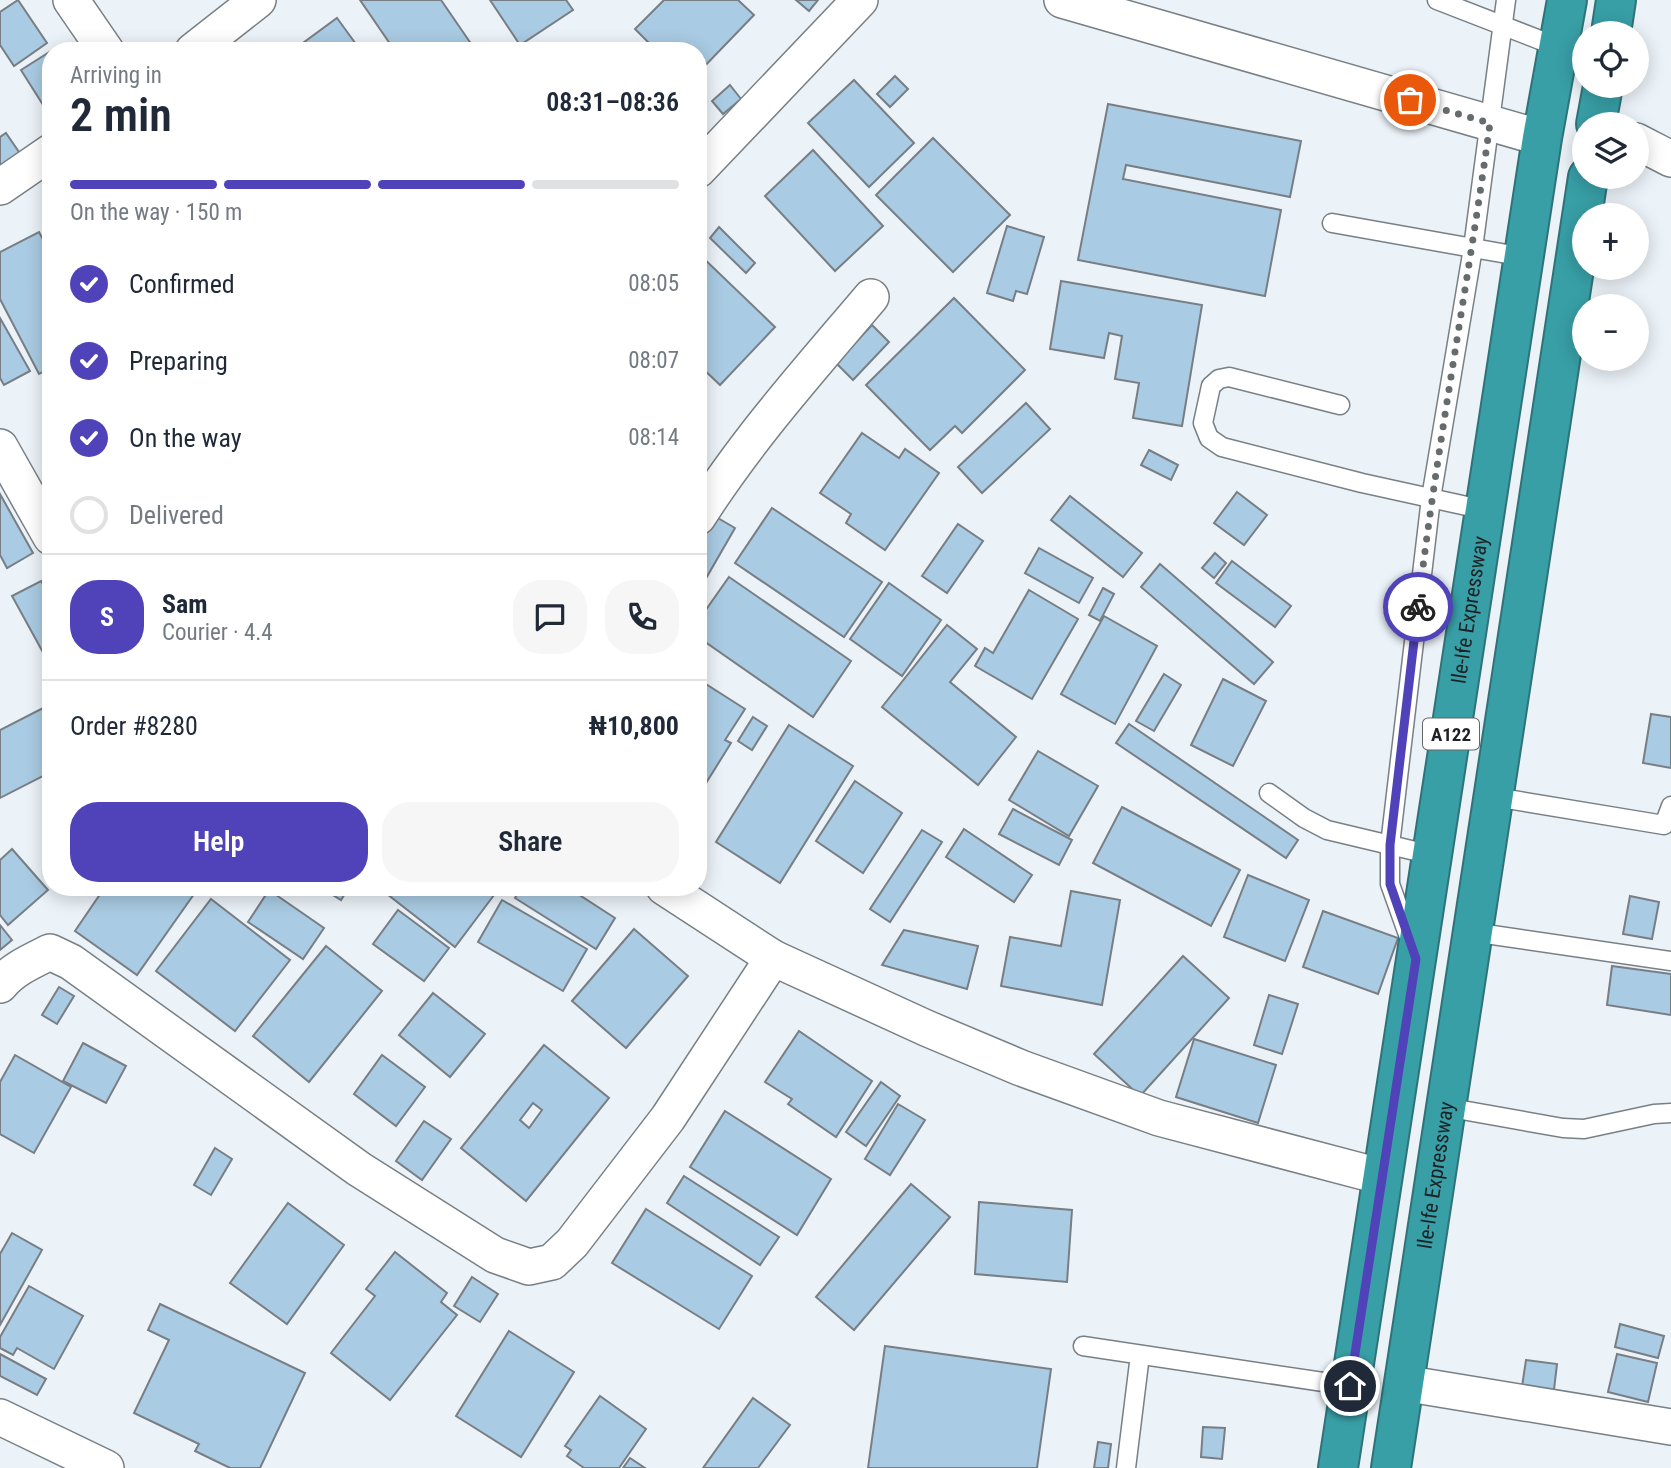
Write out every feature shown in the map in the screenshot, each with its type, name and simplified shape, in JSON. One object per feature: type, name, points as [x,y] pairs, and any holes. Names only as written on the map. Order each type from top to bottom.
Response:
[{"type":"highway","name":"Ile-Ife Expressway","points":[[1338,1468],[1542,138],[1567,0]]},
{"type":"highway","points":[[1613,21],[1616,0]]},
{"type":"highway","name":"Ile-Ife Expressway","points":[[1391,1468],[1586,189]]},
{"type":"street","points":[[71,0],[100,42]]},
{"type":"street","points":[[204,42],[258,0]]},
{"type":"street","points":[[707,161],[860,0]]},
{"type":"street","points":[[1062,0],[1542,138]]},
{"type":"street","points":[[1649,148],[1671,159]]},
{"type":"street","points":[[0,187],[42,158]]},
{"type":"street","points":[[707,503],[790,392],[871,297]]},
{"type":"street","points":[[0,447],[42,521]]},
{"type":"street","points":[[678,896],[774,958],[926,1028],[1090,1094],[1159,1118],[1383,1177]]},
{"type":"street","points":[[0,985],[5,978],[25,964],[50,952],[71,962],[359,1169],[495,1255],[529,1267],[552,1262],[572,1243],[668,1118],[774,958]]},
{"type":"street","points":[[1403,1382],[1671,1427]]},
{"type":"street","points":[[0,1417],[106,1468]]},
{"type":"lane","points":[[1437,0],[1558,47]]},
{"type":"lane","points":[[1416,959],[1390,884],[1390,845],[1431,498],[1473,248],[1506,0]]},
{"type":"lane","points":[[1332,223],[1524,257]]},
{"type":"lane","points":[[1340,405],[1229,377],[1219,379],[1211,386],[1203,423],[1209,438],[1222,447],[1485,510]]},
{"type":"lane","points":[[1269,793],[1304,818],[1327,830],[1432,855]]},
{"type":"lane","points":[[1495,797],[1664,825],[1671,806]]},
{"type":"lane","points":[[1472,932],[1671,961]]},
{"type":"lane","points":[[1445,1107],[1563,1128],[1584,1129],[1671,1113]]},
{"type":"lane","points":[[1083,1346],[1350,1386]]},
{"type":"lane","points":[[1125,1468],[1140,1355]]},
{"type":"building","points":[[18,0],[46,42],[42,42],[42,46],[14,66],[0,45],[0,12]]},
{"type":"building","points":[[360,0],[441,0],[470,42],[389,42]]},
{"type":"building","points":[[490,0],[566,0],[573,10],[525,42],[518,42]]},
{"type":"building","points":[[664,0],[738,0],[754,15],[707,64],[707,42],[648,42],[635,29]]},
{"type":"building","points":[[796,0],[818,0],[809,11]]},
{"type":"building","points":[[337,18],[354,42],[304,42]]},
{"type":"building","points":[[42,57],[42,103],[21,70]]},
{"type":"building","points":[[895,76],[908,89],[890,107],[877,94]]},
{"type":"building","points":[[854,80],[914,143],[869,187],[808,123]]},
{"type":"building","points":[[730,85],[741,99],[723,114],[712,101]]},
{"type":"building","points":[[1108,104],[1301,141],[1290,197],[1126,165],[1123,179],[1281,210],[1265,296],[1078,260]]},
{"type":"building","points":[[6,133],[21,155],[0,168],[0,137]]},
{"type":"building","points":[[933,138],[1010,215],[953,272],[876,195]]},
{"type":"building","points":[[813,150],[883,226],[835,271],[765,196]]},
{"type":"building","points":[[1007,226],[1044,237],[1027,294],[1016,291],[1013,301],[987,293]]},
{"type":"building","points":[[719,227],[755,263],[746,273],[710,238]]},
{"type":"building","points":[[39,232],[42,238],[42,372],[39,374],[0,299],[0,252]]},
{"type":"building","points":[[707,262],[775,327],[720,385],[707,373]]},
{"type":"building","points":[[1061,281],[1202,305],[1182,426],[1133,418],[1139,383],[1115,379],[1122,336],[1109,333],[1104,358],[1050,349]]},
{"type":"building","points":[[954,298],[1025,370],[962,433],[955,426],[930,450],[866,385]]},
{"type":"building","points":[[0,318],[30,371],[4,385],[0,378]]},
{"type":"building","points":[[872,325],[889,342],[853,380],[836,363]]},
{"type":"building","points":[[1026,403],[1050,429],[982,493],[958,467]]},
{"type":"building","points":[[862,433],[899,458],[905,449],[939,473],[885,550],[846,523],[851,514],[820,493]]},
{"type":"building","points":[[1149,450],[1178,465],[1171,480],[1141,465]]},
{"type":"building","points":[[1237,492],[1267,515],[1244,545],[1214,523]]},
{"type":"building","points":[[0,494],[33,553],[7,568],[0,555]]},
{"type":"building","points":[[1070,496],[1142,553],[1123,577],[1051,520]]},
{"type":"building","points":[[772,508],[882,582],[844,637],[735,563]]},
{"type":"building","points":[[711,514],[735,528],[707,577],[707,521]]},
{"type":"building","points":[[958,524],[983,541],[947,593],[922,576]]},
{"type":"building","points":[[1039,548],[1093,578],[1079,603],[1025,573]]},
{"type":"building","points":[[1215,553],[1226,563],[1214,578],[1202,568]]},
{"type":"building","points":[[1232,561],[1291,606],[1275,627],[1216,583]]},
{"type":"building","points":[[1160,564],[1273,662],[1254,684],[1141,587]]},
{"type":"building","points":[[729,577],[851,661],[813,717],[707,643],[707,608]]},
{"type":"building","points":[[42,583],[42,651],[12,596]]},
{"type":"building","points":[[889,583],[941,620],[902,676],[850,639]]},
{"type":"building","points":[[1103,588],[1114,594],[1100,621],[1089,615]]},
{"type":"building","points":[[1029,590],[1078,619],[1032,699],[975,666],[985,648],[993,653]]},
{"type":"building","points":[[1104,616],[1157,646],[1115,724],[1061,694]]},
{"type":"building","points":[[947,625],[977,649],[950,682],[1016,737],[978,785],[882,707]]},
{"type":"building","points":[[1164,674],[1181,685],[1154,731],[1136,721]]},
{"type":"building","points":[[1223,679],[1266,701],[1233,766],[1191,745]]},
{"type":"building","points":[[707,685],[745,709],[725,740],[731,743],[707,782]]},
{"type":"building","points":[[42,709],[42,777],[0,798],[0,730]]},
{"type":"building","points":[[1651,714],[1671,717],[1671,768],[1643,763]]},
{"type":"building","points":[[753,717],[767,726],[752,750],[738,741]]},
{"type":"building","points":[[1129,724],[1298,840],[1286,858],[1116,743]]},
{"type":"building","points":[[789,725],[853,766],[780,883],[716,842]]},
{"type":"building","points":[[1038,751],[1098,786],[1069,836],[1009,800]]},
{"type":"building","points":[[855,781],[902,813],[863,873],[816,841]]},
{"type":"building","points":[[1122,807],[1240,870],[1211,926],[1093,863]]},
{"type":"building","points":[[1013,809],[1072,840],[1059,865],[999,834]]},
{"type":"building","points":[[964,829],[1032,875],[1014,902],[946,857]]},
{"type":"building","points":[[922,830],[942,842],[890,922],[870,909]]},
{"type":"building","points":[[12,849],[42,883],[42,895],[8,925],[0,915],[0,860]]},
{"type":"building","points":[[1248,875],[1309,900],[1285,961],[1224,937]]},
{"type":"building","points":[[1071,891],[1120,900],[1102,1005],[1001,986],[1010,937],[1061,946]]},
{"type":"building","points":[[99,896],[193,896],[137,975],[75,931]]},
{"type":"building","points":[[265,896],[278,896],[324,928],[303,959],[248,922]]},
{"type":"building","points":[[390,896],[493,896],[455,947]]},
{"type":"building","points":[[581,896],[615,918],[596,949],[515,898]]},
{"type":"building","points":[[1630,896],[1659,902],[1652,939],[1623,934]]},
{"type":"building","points":[[211,899],[290,960],[235,1031],[156,971]]},
{"type":"building","points":[[502,900],[587,949],[563,991],[478,942]]},
{"type":"building","points":[[398,910],[449,948],[424,981],[373,944]]},
{"type":"building","points":[[1323,911],[1398,938],[1378,994],[1303,967]]},
{"type":"building","points":[[0,925],[12,940],[0,950]]},
{"type":"building","points":[[634,929],[688,976],[626,1048],[572,1001]]},
{"type":"building","points":[[904,930],[978,946],[967,989],[882,965]]},
{"type":"building","points":[[326,946],[382,991],[309,1082],[253,1036]]},
{"type":"building","points":[[1183,956],[1229,998],[1140,1096],[1094,1054]]},
{"type":"building","points":[[1612,966],[1671,974],[1671,1015],[1607,1005]]},
{"type":"building","points":[[59,987],[74,996],[57,1024],[42,1015]]},
{"type":"building","points":[[433,993],[485,1034],[450,1077],[399,1035]]},
{"type":"building","points":[[1269,995],[1298,1004],[1282,1054],[1254,1045]]},
{"type":"building","points":[[799,1031],[872,1081],[836,1137],[788,1104],[792,1099],[765,1082]]},
{"type":"building","points":[[1194,1039],[1276,1065],[1258,1123],[1176,1097]]},
{"type":"building","points":[[83,1043],[126,1066],[106,1103],[63,1081]]},
{"type":"building","points":[[544,1045],[609,1098],[526,1201],[461,1148]],"holes":[[[533,1103],[542,1110],[529,1128],[520,1120]]]},
{"type":"building","points":[[15,1055],[71,1087],[34,1153],[0,1134],[0,1082]]},
{"type":"building","points":[[382,1055],[425,1087],[396,1126],[354,1094]]},
{"type":"building","points":[[881,1082],[900,1096],[866,1146],[846,1132]]},
{"type":"building","points":[[898,1104],[925,1120],[890,1175],[865,1159]]},
{"type":"building","points":[[725,1111],[831,1179],[797,1235],[690,1167]]},
{"type":"building","points":[[424,1121],[451,1139],[422,1180],[396,1161]]},
{"type":"building","points":[[215,1148],[232,1159],[211,1195],[194,1185]]},
{"type":"building","points":[[684,1176],[779,1237],[760,1265],[667,1203]]},
{"type":"building","points":[[911,1184],[950,1217],[854,1330],[816,1297]]},
{"type":"building","points":[[979,1202],[1072,1210],[1067,1282],[975,1274]]},
{"type":"building","points":[[288,1203],[344,1245],[287,1324],[230,1283]]},
{"type":"building","points":[[646,1209],[752,1276],[719,1329],[612,1263]]},
{"type":"building","points":[[12,1233],[42,1250],[0,1325],[0,1254]]},
{"type":"building","points":[[395,1252],[447,1293],[441,1302],[457,1315],[390,1400],[331,1353],[375,1296],[366,1289]]},
{"type":"building","points":[[472,1277],[498,1294],[480,1322],[454,1306]]},
{"type":"building","points":[[29,1286],[83,1316],[54,1369],[17,1348],[13,1355],[0,1348],[0,1337]]},
{"type":"building","points":[[160,1304],[305,1373],[260,1468],[230,1468],[195,1451],[199,1444],[134,1413],[169,1340],[148,1330]]},
{"type":"building","points":[[1620,1324],[1664,1336],[1658,1358],[1615,1347]]},
{"type":"building","points":[[509,1331],[574,1372],[521,1457],[456,1416]]},
{"type":"building","points":[[885,1346],[1051,1369],[1037,1468],[868,1468]]},
{"type":"building","points":[[0,1354],[46,1379],[37,1395],[0,1376]]},
{"type":"building","points":[[1617,1354],[1657,1363],[1648,1402],[1608,1392]]},
{"type":"building","points":[[1526,1360],[1557,1364],[1553,1398],[1521,1393]]},
{"type":"building","points":[[600,1396],[646,1429],[619,1468],[584,1468],[567,1456],[571,1450],[565,1446]]},
{"type":"building","points":[[753,1398],[790,1425],[758,1468],[703,1468]]},
{"type":"building","points":[[1203,1427],[1225,1428],[1222,1459],[1201,1457]]},
{"type":"building","points":[[1098,1442],[1111,1444],[1108,1468],[1094,1468]]},
{"type":"building","points":[[630,1458],[645,1468],[623,1468]]},
{"type":"way so far","points":[[1410,100],[1490,123],[1473,248],[1431,498],[1418,607]]},
{"type":"route","points":[[1350,1386],[1416,959],[1390,884],[1390,845],[1418,607]]}]
